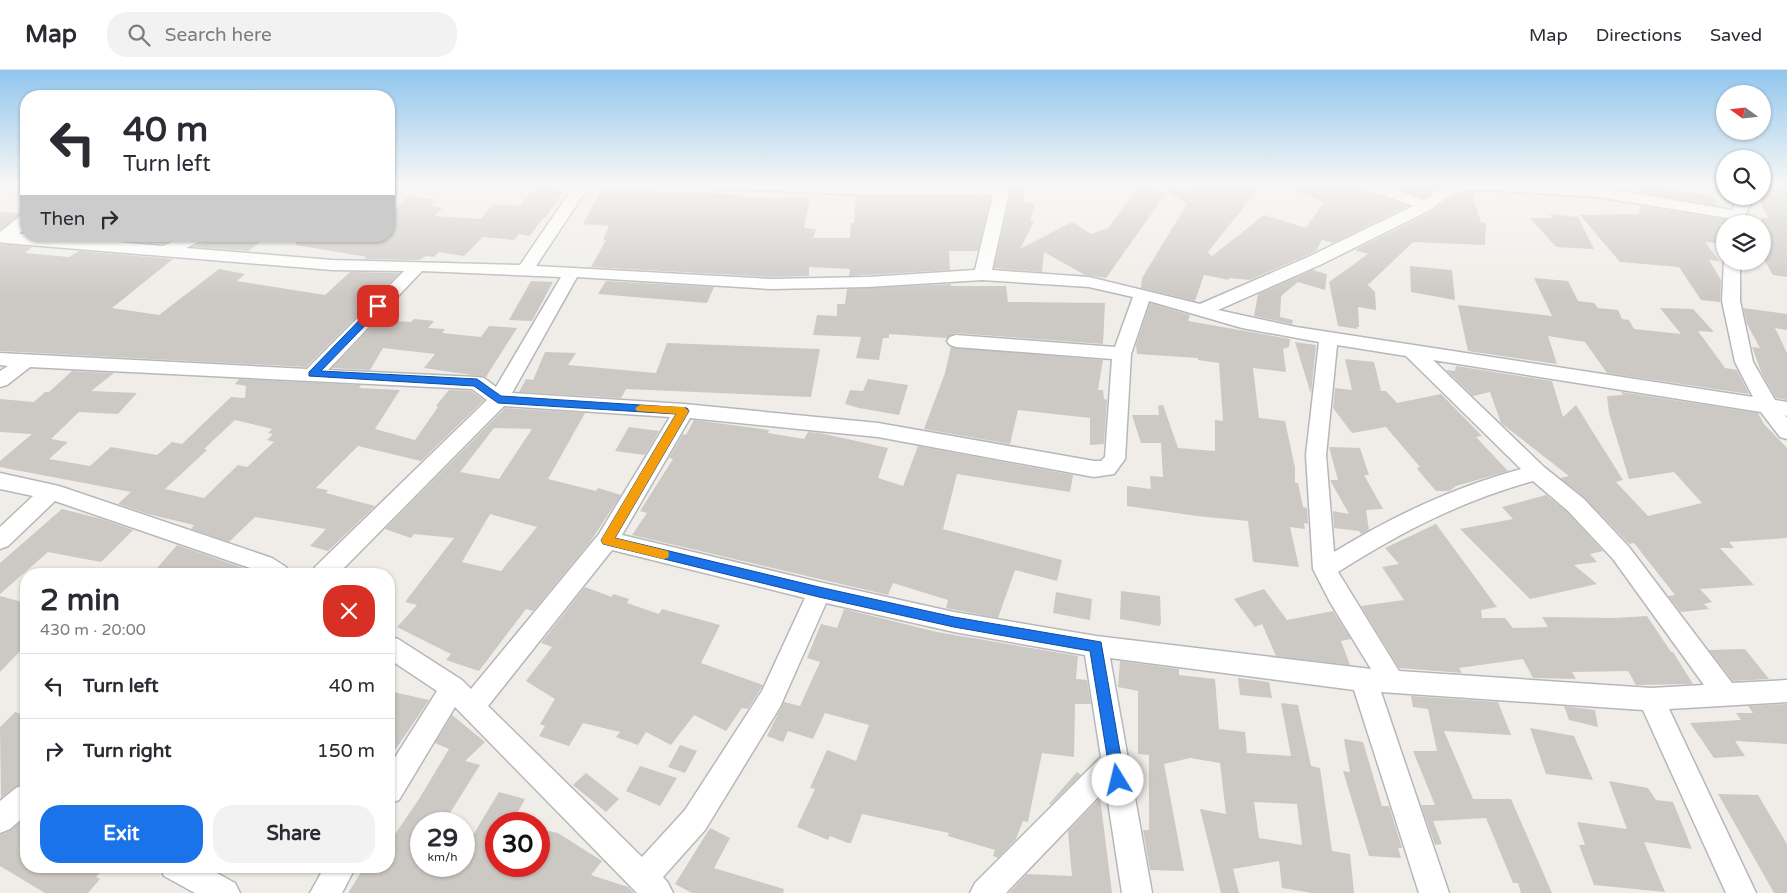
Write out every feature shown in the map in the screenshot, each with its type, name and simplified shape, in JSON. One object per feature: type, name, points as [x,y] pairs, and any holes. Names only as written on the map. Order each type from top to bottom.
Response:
[{"type":"street","points":[[525,270],[557,221]]},
{"type":"street","points":[[982,275],[995,221]]},
{"type":"street","points":[[1202,310],[1314,261],[1395,221]]},
{"type":"street","points":[[2,238],[20,224]]},
{"type":"street","points":[[2,238],[20,239]]},
{"type":"street","points":[[52,242],[332,265],[418,266],[572,272],[771,284],[868,282],[982,275],[1089,282],[1143,294],[1242,322],[1329,338],[1778,409]]},
{"type":"street","points":[[164,251],[186,242]]},
{"type":"street","points":[[312,374],[418,266]]},
{"type":"street","points":[[1732,270],[1731,301],[1744,362],[1778,409],[1787,432]]},
{"type":"street","points":[[329,568],[498,399],[572,272]]},
{"type":"street","points":[[0,358],[105,366],[477,383],[498,399],[684,411],[878,430],[986,448],[1094,470],[1107,469],[1114,459],[1122,354],[1143,294]]},
{"type":"street","points":[[1329,338],[1316,455],[1325,568],[1338,595],[1392,682]]},
{"type":"street","points":[[956,341],[1122,354]]},
{"type":"street","points":[[1411,350],[1537,472],[1576,505],[1621,553],[1726,695]]},
{"type":"street","points":[[0,381],[27,360]]},
{"type":"street","points":[[472,707],[607,540],[684,411]]},
{"type":"street","points":[[1325,568],[1380,535],[1432,508],[1486,486],[1537,472]]},
{"type":"street","points":[[0,480],[51,492],[257,568]]},
{"type":"street","points":[[0,540],[51,492]]},
{"type":"street","points":[[607,540],[819,592],[954,622],[1096,646],[1392,682],[1651,699],[1787,692]]},
{"type":"street","points":[[395,650],[453,688],[651,885],[695,820],[771,700],[819,592]]},
{"type":"street","points":[[1096,646],[1137,893]]},
{"type":"street","points":[[1364,680],[1434,893]]},
{"type":"street","points":[[395,781],[453,688]]},
{"type":"street","points":[[1651,699],[1741,893]]},
{"type":"street","points":[[985,893],[1115,761]]},
{"type":"street","points":[[0,819],[20,802]]},
{"type":"street","points":[[187,873],[225,893]]},
{"type":"street","points":[[325,893],[338,873]]},
{"type":"building","points":[[0,221],[12,221],[0,230]]},
{"type":"building","points":[[395,221],[541,221],[530,236],[519,234],[514,240],[483,237],[464,256],[439,252],[434,257],[426,256],[419,260],[364,259],[367,257],[296,245],[296,242],[395,242]]},
{"type":"building","points":[[584,221],[805,221],[804,228],[816,229],[813,238],[850,238],[851,223],[854,221],[985,221],[978,251],[949,251],[950,270],[849,276],[850,269],[809,267],[809,276],[771,277],[591,267],[606,240],[603,240],[609,226],[583,224]]},
{"type":"building","points":[[1004,221],[1034,222],[1020,249],[1072,222],[1091,234],[1108,228],[1113,221],[1146,221],[1106,278],[1085,275],[1044,252],[1042,272],[994,268]]},
{"type":"building","points":[[1176,221],[1232,221],[1208,252],[1212,256],[1256,221],[1285,221],[1306,228],[1311,221],[1377,221],[1333,243],[1322,240],[1316,251],[1250,280],[1229,278],[1229,280],[1204,275],[1195,301],[1141,288],[1142,278]]},
{"type":"building","points":[[1412,221],[1486,223],[1485,245],[1413,242],[1367,284],[1375,292],[1376,310],[1358,307],[1359,327],[1357,329],[1338,326],[1329,282],[1368,254],[1355,250]]},
{"type":"building","points":[[1533,221],[1580,221],[1594,249],[1556,247]]},
{"type":"building","points":[[1585,221],[1716,221],[1716,243],[1705,242],[1716,257],[1716,261],[1709,260],[1721,280],[1720,302],[1701,300],[1679,267],[1620,262]]},
{"type":"building","points":[[1771,221],[1787,221],[1787,277],[1773,275],[1770,270]]},
{"type":"building","points":[[138,242],[167,242],[163,244]]},
{"type":"building","points":[[205,242],[260,242],[248,251],[193,247]]},
{"type":"building","points":[[0,244],[32,247],[25,253],[69,257],[79,251],[173,259],[112,308],[159,315],[219,269],[245,274],[237,281],[325,295],[350,272],[400,273],[306,367],[0,351]]},
{"type":"building","points":[[1410,266],[1452,270],[1455,300],[1411,292]]},
{"type":"building","points":[[1313,270],[1327,274],[1325,290],[1298,282],[1281,296],[1280,317],[1293,320],[1292,324],[1254,316],[1258,294]]},
{"type":"building","points":[[1534,278],[1568,281],[1578,301],[1594,303],[1598,308],[1618,310],[1622,319],[1629,320],[1634,329],[1681,334],[1660,308],[1693,309],[1714,332],[1698,331],[1725,368],[1737,370],[1749,394],[1607,373],[1585,342],[1548,336],[1557,364],[1468,351],[1458,305],[1552,316]]},
{"type":"building","points":[[531,281],[553,282],[532,321],[509,320]]},
{"type":"building","points":[[606,281],[714,287],[707,303],[598,294]]},
{"type":"building","points":[[951,284],[951,286],[1006,286],[1008,302],[1105,303],[1103,344],[956,333],[947,338],[889,334],[889,338],[883,338],[879,360],[856,358],[861,337],[813,335],[817,315],[837,316],[837,304],[845,304],[847,289]]},
{"type":"building","points":[[1150,303],[1190,315],[1188,321],[1290,339],[1289,347],[1283,349],[1286,372],[1253,368],[1259,418],[1285,421],[1295,468],[1295,483],[1298,483],[1303,507],[1307,508],[1308,524],[1304,523],[1305,529],[1290,527],[1299,567],[1253,562],[1248,521],[1127,506],[1127,486],[1151,489],[1150,476],[1163,477],[1161,443],[1141,443],[1132,415],[1159,415],[1158,406],[1163,405],[1178,448],[1215,451],[1215,420],[1223,421],[1219,363],[1198,360],[1198,358],[1137,354],[1136,345]]},
{"type":"building","points":[[1743,308],[1787,314],[1787,330],[1775,328],[1787,353],[1787,400],[1776,398],[1762,374],[1752,347],[1760,348],[1747,324]]},
{"type":"building","points":[[414,319],[434,321],[428,328],[445,329],[442,333],[481,337],[489,326],[517,328],[486,377],[424,368],[435,354],[383,348],[370,370],[332,368],[378,320],[411,322]]},
{"type":"building","points":[[1295,342],[1316,345],[1311,394]]},
{"type":"building","points":[[667,343],[820,349],[811,397],[626,389],[621,398],[519,392],[526,379],[533,380],[545,352],[576,353],[568,365],[656,373]]},
{"type":"building","points":[[951,347],[1103,360],[1098,390],[1103,390],[1104,399],[1107,400],[1104,444],[1090,445],[1090,418],[1018,410],[1010,444],[924,429],[945,373]]},
{"type":"building","points":[[1345,359],[1374,362],[1381,391],[1386,391],[1397,403],[1441,394],[1482,436],[1476,437],[1508,471],[1456,486],[1449,491],[1436,491],[1418,470],[1417,468],[1420,467],[1386,427],[1352,433],[1333,408],[1335,388],[1352,390]]},
{"type":"building","points":[[1456,366],[1552,381],[1563,417],[1576,405],[1623,480],[1616,482],[1648,516],[1702,503],[1674,472],[1629,479],[1609,413],[1607,396],[1623,395],[1621,392],[1758,413],[1764,424],[1787,448],[1787,538],[1729,542],[1734,548],[1720,548],[1754,585],[1700,589],[1712,602],[1704,604],[1709,609],[1681,612],[1668,596],[1675,595],[1634,543],[1629,544],[1585,498],[1560,478],[1569,476],[1501,423],[1490,392],[1473,396],[1446,370],[1455,371]]},
{"type":"building","points":[[72,371],[114,373],[91,391],[137,393],[118,414],[79,412],[51,439],[68,442],[49,459],[90,466],[111,447],[157,455],[172,442],[182,444],[231,397],[245,398],[246,386],[235,384],[239,379],[361,385],[359,388],[400,390],[375,429],[415,440],[438,407],[436,406],[449,390],[471,391],[484,400],[421,461],[358,446],[316,488],[328,490],[326,493],[375,506],[328,551],[310,546],[326,529],[255,517],[229,542],[191,529],[194,525],[148,514],[118,504],[131,492],[0,467],[0,461],[32,434],[0,432],[0,399],[34,402],[45,392],[49,392]],"holes":[[[235,420],[272,429],[268,433],[273,434],[267,440],[274,442],[247,467],[238,465],[204,498],[165,489],[207,450],[204,449]]]},
{"type":"building","points":[[868,379],[908,385],[899,415],[845,404],[850,390],[863,391]]},
{"type":"building","points":[[505,408],[585,413],[548,479],[596,491],[598,488],[621,495],[590,542],[533,611],[526,609],[479,671],[446,660],[451,654],[397,627],[417,605],[405,602],[454,538],[414,534],[411,538],[385,529]],"holes":[[[494,428],[532,429],[499,479],[460,472]],[[490,514],[537,527],[501,571],[462,562]]]},
{"type":"building","points":[[694,420],[769,430],[768,433],[804,439],[808,432],[820,433],[888,448],[878,478],[903,486],[918,446],[1073,475],[1070,492],[957,474],[943,529],[1062,560],[1057,581],[1015,570],[998,618],[946,608],[948,600],[893,583],[888,595],[632,535],[647,513],[640,511],[673,459],[669,458],[683,434],[686,435]]},
{"type":"building","points":[[629,427],[659,431],[645,455],[615,451]]},
{"type":"building","points":[[1329,447],[1360,448],[1369,475],[1364,475],[1383,509],[1366,510],[1369,530],[1361,534],[1359,531],[1334,528],[1333,511],[1349,514],[1330,480],[1338,480]]},
{"type":"building","points":[[1546,495],[1567,512],[1603,551],[1590,554],[1597,562],[1574,565],[1597,584],[1530,599],[1460,529],[1513,519],[1502,507]]},
{"type":"building","points":[[62,509],[102,519],[133,530],[101,562],[48,552],[30,568],[20,568],[20,576],[0,594],[0,563]]},
{"type":"building","points":[[1436,524],[1497,607],[1481,610],[1482,618],[1505,618],[1513,628],[1548,627],[1542,617],[1615,618],[1647,616],[1693,684],[1636,685],[1628,671],[1572,672],[1576,679],[1533,678],[1523,659],[1459,668],[1462,673],[1399,668],[1361,606],[1404,600],[1382,567],[1399,564],[1385,548]]},
{"type":"building","points":[[177,545],[243,568],[157,568]]},
{"type":"building","points":[[585,587],[612,597],[613,594],[629,599],[627,603],[659,614],[662,609],[720,625],[701,663],[763,685],[748,709],[742,708],[726,731],[694,715],[671,745],[646,732],[638,745],[616,737],[620,732],[583,723],[569,746],[539,736],[545,726],[540,724],[555,699],[526,681],[552,647],[541,643]]},
{"type":"building","points":[[1264,589],[1287,620],[1333,611],[1351,639],[1341,641],[1350,665],[1276,656],[1262,624],[1255,627],[1234,599]]},
{"type":"building","points":[[1121,591],[1160,596],[1161,624],[1159,626],[1120,619]]},
{"type":"building","points":[[1056,592],[1092,599],[1090,620],[1053,613]]},
{"type":"building","points":[[0,596],[20,601],[20,651],[0,672]]},
{"type":"building","points":[[844,609],[937,632],[1078,656],[1076,679],[1087,680],[1091,704],[1075,704],[1074,757],[1042,753],[1028,822],[1023,821],[1016,839],[998,858],[993,856],[995,850],[948,836],[949,833],[862,814],[851,843],[830,836],[828,840],[797,827],[815,789],[810,788],[827,750],[856,761],[869,725],[825,713],[813,739],[788,731],[783,742],[767,736],[784,702],[800,706],[820,662],[807,658],[821,624],[837,628]]},
{"type":"building","points":[[1745,649],[1769,679],[1733,681],[1709,650]]},
{"type":"building","points":[[1120,661],[1179,669],[1179,675],[1215,679],[1219,729],[1245,732],[1247,753],[1291,756],[1281,703],[1298,705],[1311,766],[1320,768],[1332,851],[1350,854],[1354,893],[1312,893],[1282,888],[1279,861],[1233,869],[1239,893],[1221,893],[1200,809],[1226,814],[1220,763],[1190,758],[1164,764],[1184,871],[1150,870],[1143,830],[1149,830],[1149,755],[1138,754],[1138,691],[1118,687]],"holes":[[[1254,802],[1297,804],[1302,845],[1259,838]]]},
{"type":"building","points":[[1238,678],[1269,682],[1272,698],[1240,695]]},
{"type":"building","points":[[395,692],[429,700],[395,750]]},
{"type":"building","points":[[1411,696],[1498,702],[1511,735],[1444,731],[1473,799],[1511,799],[1552,893],[1521,893],[1518,883],[1513,883],[1486,818],[1433,821],[1442,844],[1435,845],[1421,805],[1435,805],[1413,751],[1437,751],[1428,709],[1413,707]]},
{"type":"building","points":[[1787,704],[1787,744],[1735,741],[1745,756],[1714,758],[1690,723],[1741,720],[1736,713],[1753,713],[1748,706]]},
{"type":"building","points":[[1564,706],[1595,710],[1598,727],[1569,720]]},
{"type":"building","points":[[15,712],[20,714],[20,785],[1,798],[0,727]]},
{"type":"building","points":[[452,715],[485,742],[465,761],[480,765],[451,812],[410,812],[419,799],[449,749],[435,743]]},
{"type":"building","points":[[1530,728],[1574,736],[1593,780],[1546,774]]},
{"type":"building","points":[[1344,739],[1363,742],[1382,806],[1389,806],[1402,848],[1398,848],[1401,858],[1369,856],[1343,771],[1350,772]]},
{"type":"building","points":[[680,745],[697,751],[685,773],[668,767]]},
{"type":"building","points":[[640,766],[677,778],[660,806],[626,791]]},
{"type":"building","points":[[1077,772],[1081,775],[1050,805],[1049,804]]},
{"type":"building","points":[[586,773],[619,799],[606,812],[573,785]]},
{"type":"building","points":[[1609,781],[1648,788],[1656,800],[1673,802],[1692,849],[1644,842],[1665,892],[1594,885],[1579,845],[1585,845],[1577,822],[1627,829]]},
{"type":"building","points":[[499,792],[525,799],[518,812],[487,812]]},
{"type":"building","points":[[1718,794],[1758,795],[1787,844],[1787,893],[1774,893]]},
{"type":"building","points":[[1100,798],[1112,893],[1009,893],[1027,874],[1072,876],[1068,831]]},
{"type":"building","points":[[410,812],[410,877],[475,877],[475,832],[485,815],[485,877],[550,877],[550,831],[558,833],[602,861],[591,875],[628,887],[634,893],[348,893],[361,873],[395,873],[395,834]]},
{"type":"building","points":[[20,822],[20,873],[100,873],[96,877],[100,879],[88,893],[45,893],[0,866],[0,835],[11,830]]},
{"type":"building","points":[[710,828],[730,838],[714,868],[784,889],[783,893],[692,893],[675,884]]},
{"type":"slow traffic","points":[[640,408],[684,411],[607,540],[663,554]]},
{"type":"route","points":[[378,306],[312,374],[477,383],[498,399],[684,411],[607,540],[819,592],[954,622],[1096,646],[1118,780]]}]
